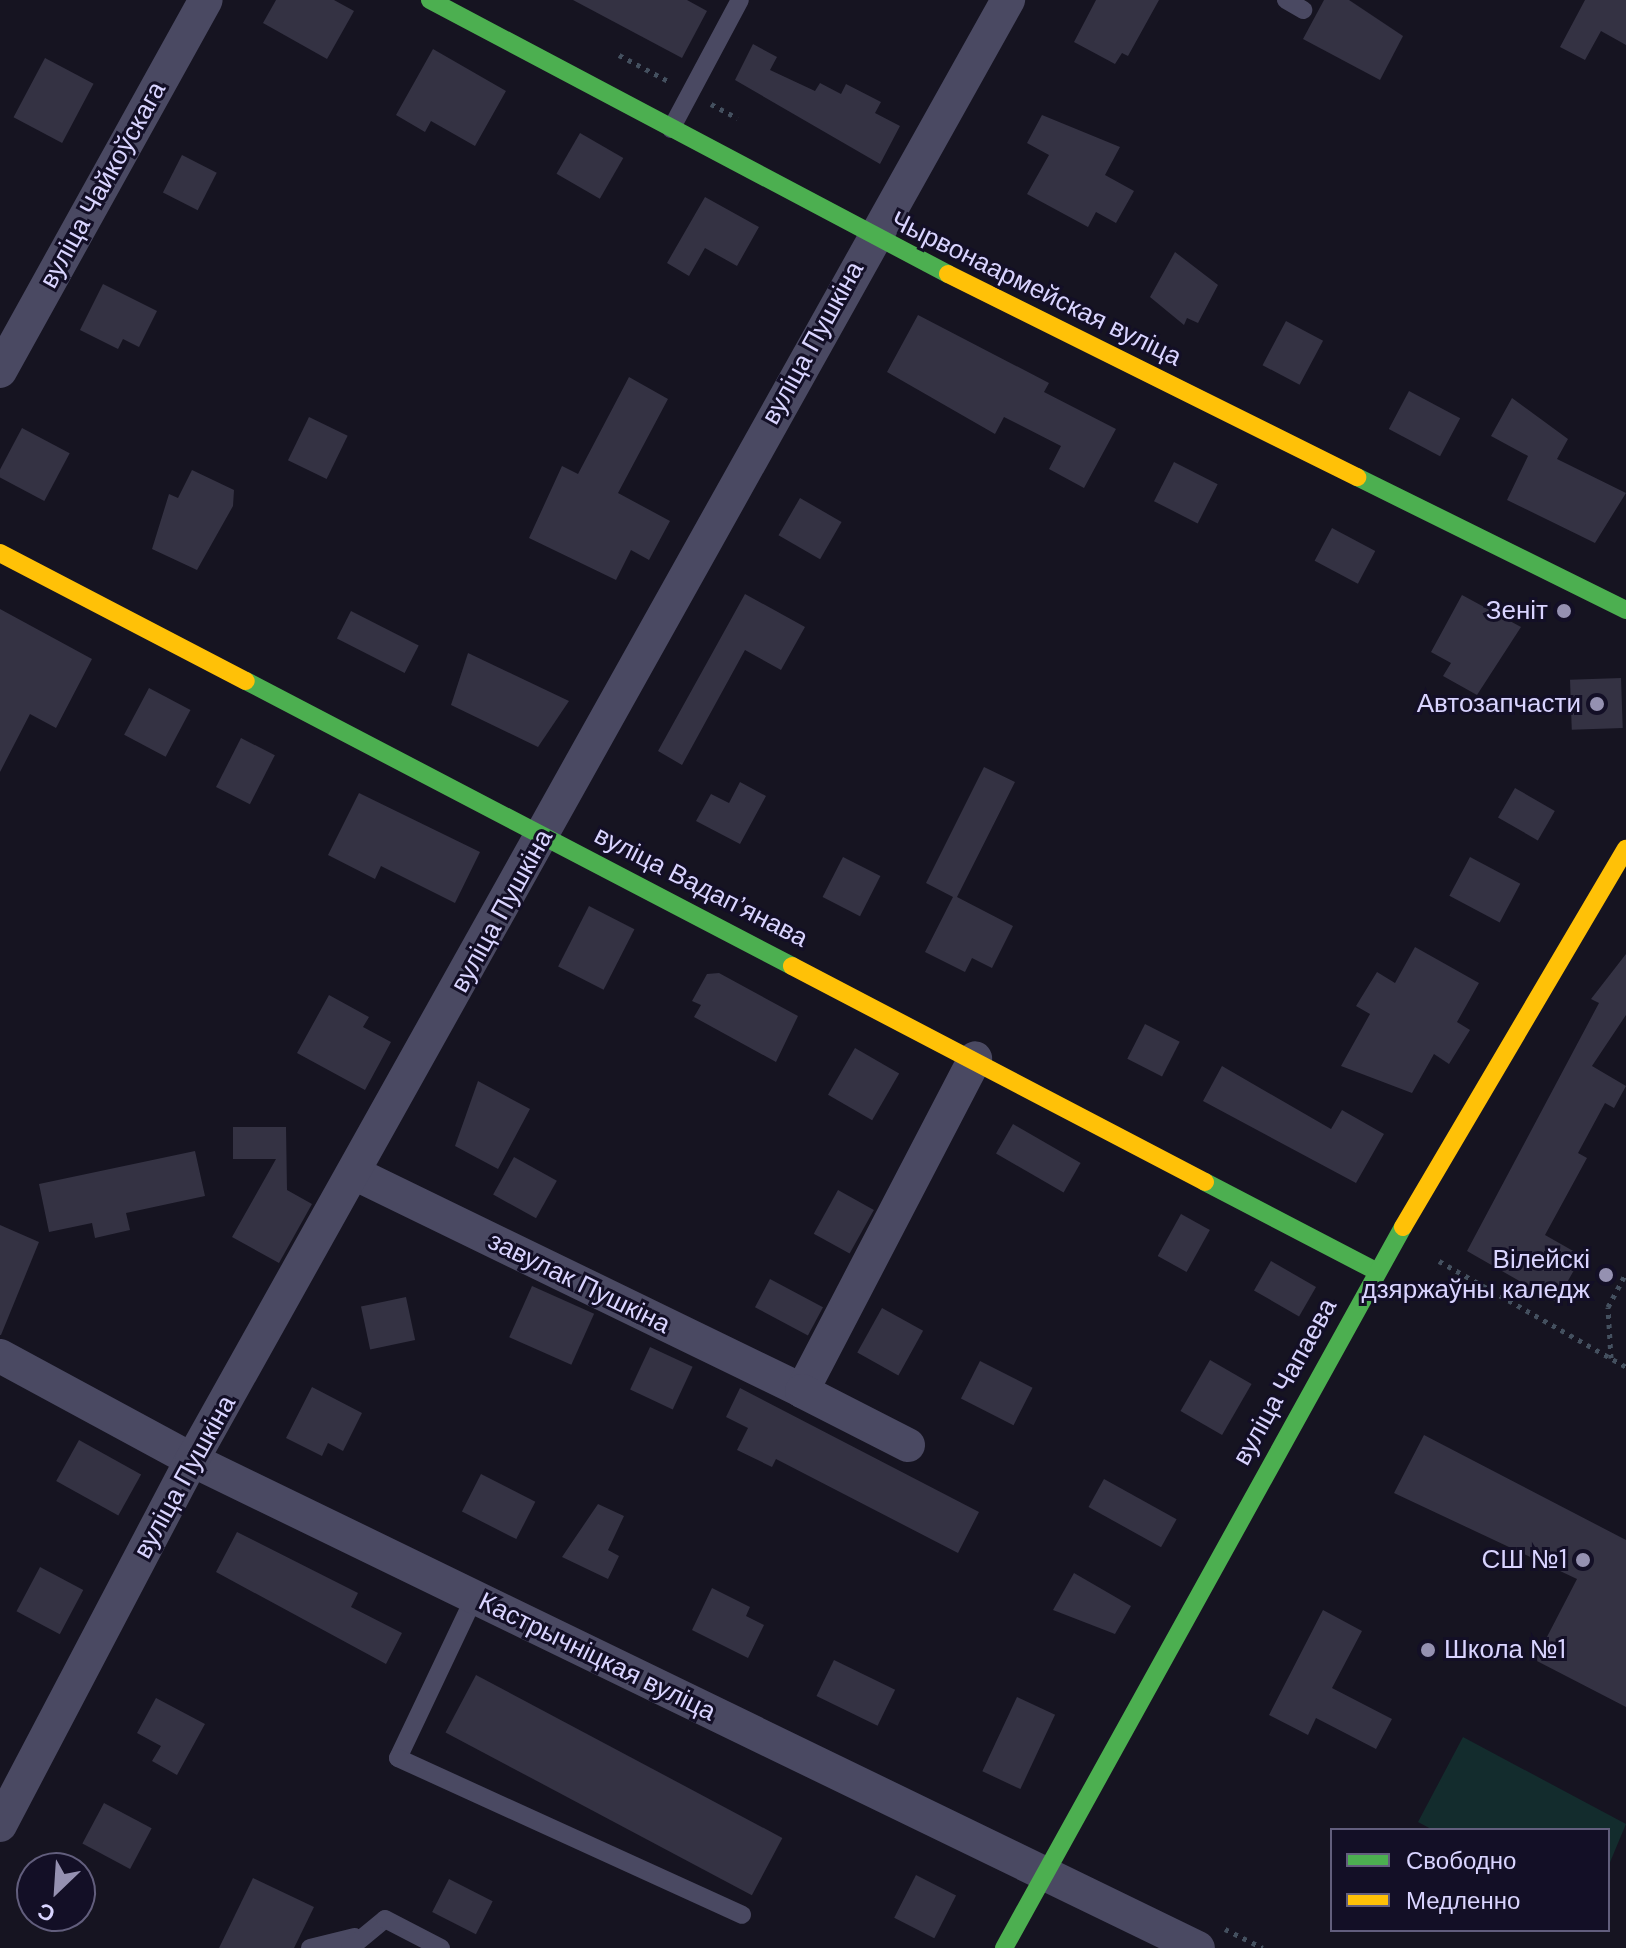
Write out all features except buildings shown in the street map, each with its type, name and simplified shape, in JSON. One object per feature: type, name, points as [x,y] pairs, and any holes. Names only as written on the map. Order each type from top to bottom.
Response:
[{"type":"main road","name":"Чырвонаармейская вуліца","points":[[430,0],[871,236],[1626,610]]},
{"type":"main road","name":"вуліца Вадапʼянава","points":[[0,553],[975,1058],[1376,1271]]},
{"type":"main road","name":"вуліца Чапаева","points":[[1004,1948],[1376,1271],[1626,849]]},
{"type":"street","name":"вуліца Чайкоўскага","points":[[0,371],[206,0]]},
{"type":"street","name":"вуліца Пушкіна","points":[[0,1825],[192,1460],[356,1174],[871,236],[1008,0]]},
{"type":"street","points":[[802,1391],[975,1058]]},
{"type":"street","name":"завулак Пушкіна","points":[[356,1174],[908,1445]]},
{"type":"street","name":"Кастрычніцкая вуліца","points":[[0,1356],[192,1460],[1198,1948]]},
{"type":"lane","points":[[671,129],[740,0]]},
{"type":"lane","points":[[1286,0],[1303,10]]},
{"type":"lane","points":[[474,1598],[398,1758],[742,1915]]},
{"type":"lane","points":[[310,1948],[353,1942],[385,1919],[441,1948]]},
{"type":"path","points":[[1439,1261],[1626,1367]]},
{"type":"path","points":[[1611,1358],[1608,1307],[1626,1273]]},
{"type":"green space","points":[[1463,1737],[1626,1824],[1610,1862],[1610,1828],[1429,1828],[1418,1822]]},
{"type":"traffic: fast","points":[[430,0],[948,274]]},
{"type":"traffic: fast","points":[[1357,477],[1626,610]]},
{"type":"traffic: fast","points":[[246,681],[792,966]]},
{"type":"traffic: fast","points":[[1205,1182],[1376,1271]]},
{"type":"traffic: fast","points":[[1004,1948],[1403,1227]]},
{"type":"traffic: slow","points":[[948,274],[1357,477]]},
{"type":"traffic: slow","points":[[0,553],[246,681]]},
{"type":"traffic: slow","points":[[1403,1227],[1626,849]]},
{"type":"traffic: slow","points":[[792,966],[1205,1182]]},
{"type":"place","name":"Зеніт","points":[[1564,611]]},
{"type":"place","name":"Автозапчасти","points":[[1597,704]]},
{"type":"place","name":"Вілейскі дзяржаўны каледж","points":[[1606,1275]]},
{"type":"place","name":"СШ №1","points":[[1583,1560]]},
{"type":"place","name":"Школа №1","points":[[1428,1650]]}]
